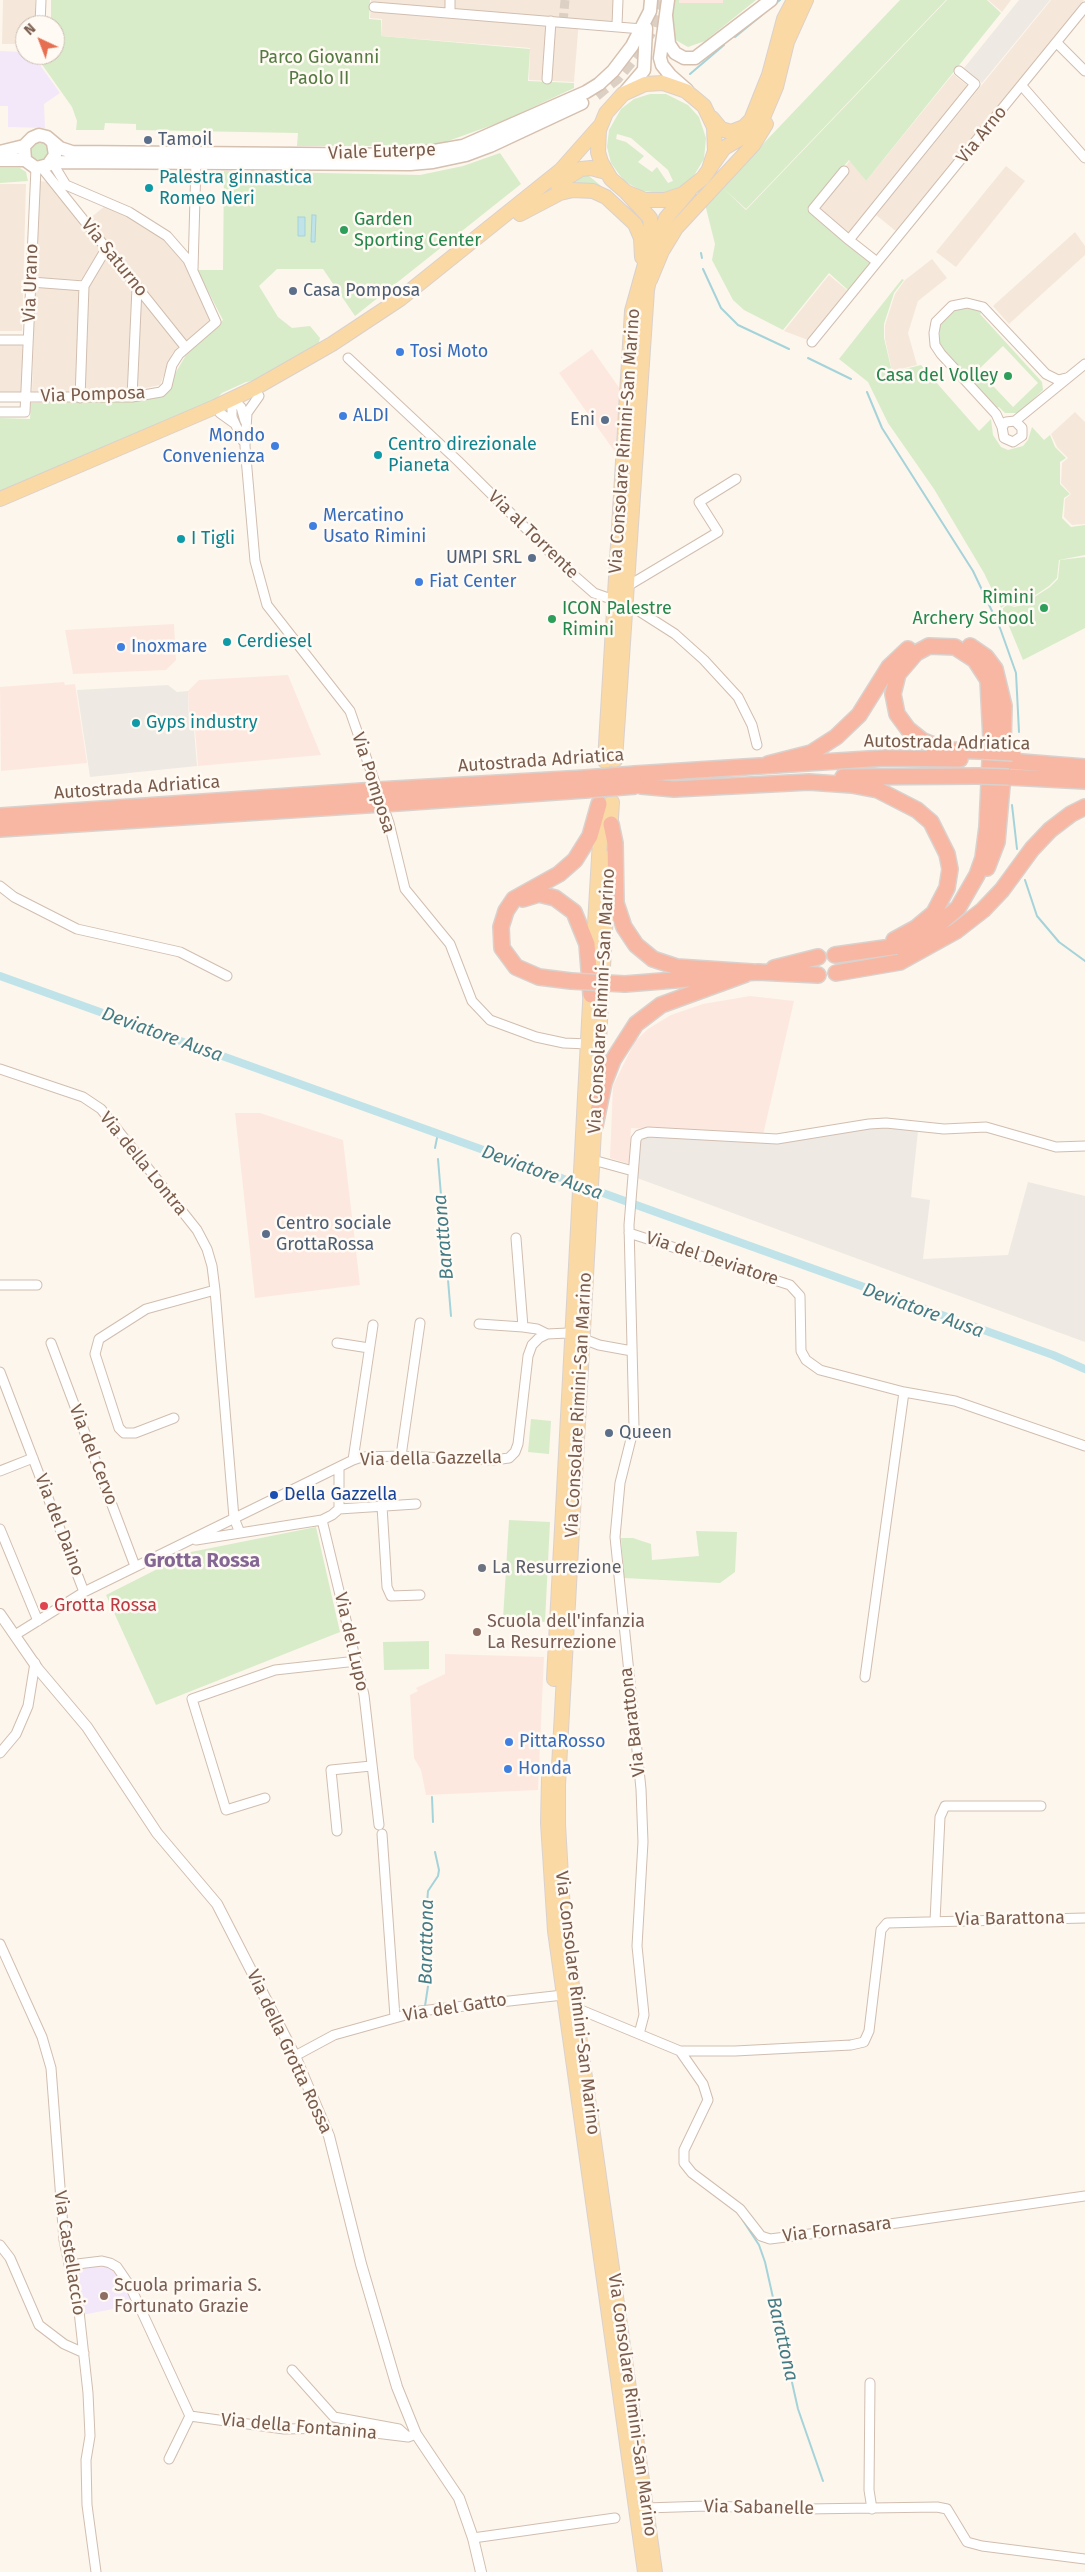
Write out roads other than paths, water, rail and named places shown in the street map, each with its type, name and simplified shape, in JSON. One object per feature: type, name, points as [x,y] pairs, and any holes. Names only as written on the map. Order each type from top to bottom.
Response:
[{"type":"highway","points":[[768,764],[811,753],[836,737],[859,715],[889,667],[907,649],[922,641],[952,640],[969,646],[986,657],[996,669],[1004,706],[1002,786],[997,842],[984,876],[972,899],[946,926],[900,962]]},
{"type":"highway","points":[[835,955],[911,943],[944,922],[958,908],[977,875],[983,858],[987,827],[991,739],[988,680],[975,660],[955,647],[929,646],[916,653],[898,674],[893,694],[898,714],[908,729],[923,741],[946,750],[980,755],[1011,757],[1085,760]]},
{"type":"highway","name":"Autostrada Adriatica","points":[[637,782],[768,764],[980,755]]},
{"type":"highway","name":"Autostrada Adriatica","points":[[1011,757],[1085,767]]},
{"type":"highway","name":"Autostrada Adriatica","points":[[0,816],[637,782],[877,776],[977,776],[1085,781]]},
{"type":"highway","points":[[637,782],[674,789],[809,782],[852,785],[878,790],[917,810],[931,822],[947,854],[950,869],[947,888],[934,913],[916,928],[904,936],[867,951]]},
{"type":"highway","name":"Autostrada Adriatica","points":[[0,828],[364,798]]},
{"type":"highway","points":[[604,804],[590,836],[575,860],[559,874],[522,894],[506,911],[500,927],[500,942],[506,956],[516,967],[539,977],[571,981],[625,984],[655,983],[755,972]]},
{"type":"highway","points":[[836,973],[900,962],[956,931],[983,910],[1002,890],[1032,849],[1050,830],[1071,814],[1085,808]]},
{"type":"highway","points":[[611,824],[615,843],[616,903],[624,927],[636,945],[653,959],[677,967],[818,976]]},
{"type":"highway","points":[[506,911],[522,899],[539,894],[555,898],[568,906],[582,928],[587,944],[591,995]]},
{"type":"highway","points":[[595,1126],[604,1083],[613,1060],[636,1024],[661,1005],[755,972],[818,957]]},
{"type":"main road","points":[[668,0],[660,50],[662,65],[692,95],[721,129],[731,132],[744,128],[751,120],[769,75],[784,19],[794,0]]},
{"type":"main road","points":[[666,16],[670,44],[675,53],[684,58],[696,58],[771,0]]},
{"type":"main road","points":[[600,126],[598,152],[606,172],[626,192],[636,197],[655,201],[677,197],[689,191],[703,178],[724,148],[758,126],[768,110],[776,87],[787,42],[806,0]]},
{"type":"main road","points":[[0,506],[230,406],[400,299],[561,170],[600,126],[608,109],[639,78],[644,70],[644,40],[651,6]]},
{"type":"main road","name":"Viale Euterpe","points":[[24,146],[32,138],[39,136],[47,137],[53,143],[72,152],[411,155],[440,151],[484,138],[586,92],[613,71],[642,29],[651,6]]},
{"type":"main road","points":[[623,94],[639,86],[656,83],[674,85],[692,95]]},
{"type":"main road","name":"Via Consolare Rimini-San Marino","points":[[647,290],[662,251],[676,228],[754,145],[763,130],[772,108],[776,87]]},
{"type":"main road","name":"Viale Euterpe","points":[[0,160],[39,164],[410,164],[433,162],[466,155],[490,146],[596,95]]},
{"type":"main road","points":[[709,169],[716,143],[710,115]]},
{"type":"main road","points":[[0,152],[24,146],[39,164],[56,151],[53,143]]},
{"type":"main road","points":[[0,498],[145,438],[258,396],[338,350],[380,322],[574,172],[591,168],[606,172]]},
{"type":"main road","name":"Via Consolare Rimini-San Marino","points":[[520,214],[560,193],[584,190],[601,194],[630,219],[639,232],[641,238],[642,271]]},
{"type":"main road","name":"Via Consolare Rimini-San Marino","points":[[620,603],[626,586],[647,290],[666,218],[689,191]]},
{"type":"main road","name":"Via Consolare Rimini-San Marino","points":[[610,761],[620,603],[632,311],[652,238],[652,226],[645,212],[626,192]]},
{"type":"main road","name":"Via Consolare Rimini-San Marino","points":[[589,1166],[588,1044],[604,804]]},
{"type":"main road","name":"Via Consolare Rimini-San Marino","points":[[604,804],[611,824],[595,1126],[585,1207],[558,1785],[564,1929],[655,2572]]},
{"type":"main road","name":"Via Consolare Rimini-San Marino","points":[[578,1337],[548,1785],[550,1878],[563,1995],[645,2572]]},
{"type":"street","points":[[40,15],[41,0]]},
{"type":"street","points":[[450,0],[450,13]]},
{"type":"street","points":[[617,25],[618,0]]},
{"type":"street","points":[[374,7],[617,25],[642,29]]},
{"type":"street","name":"Via Arno","points":[[812,342],[1085,7]]},
{"type":"street","points":[[547,80],[551,21]]},
{"type":"street","points":[[1057,43],[1085,70]]},
{"type":"street","points":[[849,240],[975,84],[959,71]]},
{"type":"street","points":[[1022,86],[1085,158]]},
{"type":"street","name":"Via Pomposa","points":[[193,270],[196,163]]},
{"type":"street","name":"Via Pomposa","points":[[0,397],[132,397],[161,392],[167,386],[172,365],[179,354],[216,322],[188,260],[167,236],[129,212],[66,185],[39,164]]},
{"type":"street","name":"Via Saturno","points":[[39,164],[186,348]]},
{"type":"street","name":"Via Urano","points":[[26,398],[39,164]]},
{"type":"street","points":[[844,171],[813,209],[877,262]]},
{"type":"street","points":[[80,398],[84,286],[106,249]]},
{"type":"street","points":[[31,282],[84,286]]},
{"type":"street","points":[[132,397],[138,288]]},
{"type":"street","points":[[1066,378],[1058,380],[1046,374],[983,307],[975,304],[959,303],[947,309],[936,322],[934,333],[936,345],[941,354],[996,414],[1002,427],[1004,438],[1013,442],[1022,436],[1022,428],[1029,418],[1085,365]]},
{"type":"street","points":[[0,340],[28,340]]},
{"type":"street","name":"Via al Torrente","points":[[348,358],[458,461],[570,572],[594,593],[638,611],[675,634],[704,660],[738,697],[752,725],[757,745]]},
{"type":"street","points":[[1002,427],[1006,422],[1015,421],[1026,414],[1066,378],[1085,365]]},
{"type":"street","name":"Via Pomposa","points":[[258,396],[251,405],[245,421],[245,446],[255,561],[267,605],[350,711],[389,823],[405,889],[450,944],[472,1001],[490,1020],[536,1037],[564,1043],[588,1044]]},
{"type":"street","name":"Via Pomposa","points":[[0,412],[25,412],[26,398]]},
{"type":"street","name":"Via Pomposa","points":[[230,406],[245,421]]},
{"type":"street","name":"Via Pomposa","points":[[230,406],[234,423],[245,446]]},
{"type":"street","points":[[1015,421],[1022,428]]},
{"type":"street","name":"Via Consolare Rimini-San Marino","points":[[626,586],[718,532],[700,502],[736,479]]},
{"type":"street","points":[[0,886],[14,897],[77,929],[180,952],[227,976]]},
{"type":"street","name":"Via della Lontra","points":[[0,1069],[83,1097],[101,1109],[196,1230],[207,1249],[212,1266],[215,1290],[234,1518],[240,1533]]},
{"type":"street","name":"Via Barattona","points":[[639,2034],[644,2015],[638,1946],[643,1842],[641,1789],[615,1537],[620,1483],[634,1427],[629,1229],[636,1138],[648,1132],[777,1139],[886,1124],[944,1129],[986,1127],[1056,1147],[1085,1146]]},
{"type":"street","points":[[589,1166],[633,1175]]},
{"type":"street","name":"Via del Deviatore","points":[[629,1229],[790,1285],[800,1296],[799,1342],[806,1360],[820,1370],[904,1392],[955,1401],[1085,1446]]},
{"type":"street","points":[[516,1238],[523,1327]]},
{"type":"street","points":[[0,1285],[37,1285]]},
{"type":"street","points":[[174,1418],[135,1434],[124,1433],[119,1428],[94,1354],[99,1339],[107,1332],[146,1309],[215,1290]]},
{"type":"street","points":[[400,1456],[420,1323]]},
{"type":"street","points":[[479,1324],[523,1327],[547,1334],[578,1337],[632,1352]]},
{"type":"street","points":[[353,1460],[373,1325]]},
{"type":"street","name":"Via della Gazzella","points":[[15,1635],[84,1592],[353,1460],[362,1457],[400,1456],[494,1460],[509,1458],[515,1452],[518,1444],[528,1356],[532,1345],[538,1338],[547,1334]]},
{"type":"street","name":"Via del Cervo","points":[[51,1343],[135,1566]]},
{"type":"street","points":[[337,1343],[369,1348]]},
{"type":"street","name":"Via del Daino","points":[[0,1372],[84,1592]]},
{"type":"street","points":[[865,1677],[904,1392]]},
{"type":"street","name":"Via del Daino","points":[[0,1471],[33,1458]]},
{"type":"street","name":"Via della Gazzella","points":[[188,1542],[322,1520],[339,1509],[339,1468]]},
{"type":"street","points":[[339,1509],[416,1504]]},
{"type":"street","points":[[382,1506],[387,1586],[391,1596],[420,1594]]},
{"type":"street","name":"Via del Lupo","points":[[322,1520],[364,1695],[380,1830],[395,2017]]},
{"type":"street","points":[[0,1529],[4,1552],[38,1621]]},
{"type":"street","name":"Via della Grotta Rossa","points":[[0,1614],[35,1663],[87,1727],[157,1833],[217,1904],[295,2056],[330,2136],[387,2356],[412,2435],[459,2498],[474,2538],[481,2572]]},
{"type":"street","points":[[265,1798],[226,1810],[192,1699],[275,1670],[357,1661]]},
{"type":"street","points":[[0,1753],[16,1734],[28,1706],[35,1663]]},
{"type":"street","points":[[337,1831],[331,1770],[371,1766]]},
{"type":"street","name":"Via Barattona","points":[[935,1921],[940,1817],[944,1806],[1042,1806]]},
{"type":"street","name":"Via Barattona","points":[[576,2008],[680,2051],[735,2051],[851,2045],[864,2042],[869,2031],[881,1930],[887,1923],[1085,1918]]},
{"type":"street","name":"Via Castellaccio","points":[[0,1944],[42,2037],[51,2068],[61,2210],[69,2265],[79,2311],[84,2353],[90,2436],[86,2460],[87,2505],[96,2572]]},
{"type":"street","points":[[563,1995],[576,2008]]},
{"type":"street","name":"Via del Gatto","points":[[295,2056],[334,2035],[395,2017],[440,2008],[563,1995]]},
{"type":"street","name":"Via Fornasara","points":[[680,2051],[703,2084],[708,2100],[684,2150],[684,2163],[692,2173],[740,2209],[761,2236],[770,2239],[1085,2196]]},
{"type":"street","points":[[0,2245],[10,2258],[39,2325],[64,2344],[84,2353]]},
{"type":"street","points":[[69,2265],[102,2261],[117,2267],[130,2286],[190,2416],[169,2459]]},
{"type":"street","name":"Via della Fontanina","points":[[292,2370],[334,2417],[399,2429],[412,2435]]},
{"type":"street","points":[[870,2383],[869,2490],[872,2509]]},
{"type":"street","name":"Via della Fontanina","points":[[190,2416],[284,2429],[334,2428],[412,2435]]},
{"type":"street","name":"Via Sabanelle","points":[[646,2508],[707,2506],[872,2509],[937,2506],[947,2509],[967,2542],[982,2546],[1085,2559]]},
{"type":"street","name":"Via Consolare Rimini-San Marino","points":[[474,2538],[615,2518]]},
{"type":"water","points":[[312,215],[316,215],[315,242],[311,242]]},
{"type":"water","points":[[298,217],[305,217],[305,236],[298,236]]},
{"type":"waterway","points":[[775,4],[780,0]]},
{"type":"waterway","points":[[735,37],[762,15]]},
{"type":"waterway","points":[[690,74],[724,45]]},
{"type":"waterway","points":[[701,253],[702,258]]},
{"type":"waterway","points":[[703,269],[721,308],[738,325],[789,349]]},
{"type":"waterway","points":[[808,358],[851,379]]},
{"type":"waterway","points":[[867,392],[882,428],[973,571],[1000,628],[1016,673],[1019,732]]},
{"type":"waterway","points":[[1012,805],[1017,849]]},
{"type":"waterway","points":[[1025,880],[1037,916],[1059,942],[1085,961]]},
{"type":"waterway","name":"Deviatore Ausa","points":[[0,976],[1053,1355],[1085,1369]]},
{"type":"waterway","name":"Barattona","points":[[435,1148],[438,1133]]},
{"type":"waterway","name":"Barattona","points":[[438,1159],[451,1316]]},
{"type":"waterway","name":"Barattona","points":[[432,1797],[433,1822]]},
{"type":"waterway","name":"Barattona","points":[[425,2006],[430,1973],[428,1891],[438,1876],[439,1870],[435,1852]]},
{"type":"waterway","name":"Barattona","points":[[742,2219],[759,2245],[765,2262],[798,2409],[823,2481]]},
{"type":"tunnel","points":[[563,22],[565,0]]},
{"type":"tunnel","points":[[596,95],[617,78],[638,53],[651,31],[659,0]]},
{"type":"place","name":"Tamoil","points":[[148,140]]},
{"type":"place","name":"Palestra ginnastica Romeo Neri","points":[[149,188]]},
{"type":"place","name":"Garden Sporting Center","points":[[344,230]]},
{"type":"place","name":"Casa Pomposa","points":[[293,291]]},
{"type":"place","name":"Tosi Moto","points":[[400,352]]},
{"type":"place","name":"Casa del Volley","points":[[1008,376]]},
{"type":"place","name":"ALDI","points":[[343,416]]},
{"type":"place","name":"Eni","points":[[605,420]]},
{"type":"place","name":"Mondo Convenienza","points":[[275,446]]},
{"type":"place","name":"Centro direzionale Pianeta","points":[[378,455]]},
{"type":"place","name":"Mercatino Usato Rimini","points":[[313,526]]},
{"type":"place","name":"I Tigli","points":[[181,539]]},
{"type":"place","name":"UMPI SRL","points":[[532,558]]},
{"type":"place","name":"Fiat Center","points":[[419,582]]},
{"type":"place","name":"Rimini Archery School","points":[[1044,608]]},
{"type":"place","name":"ICON Palestre Rimini","points":[[552,619]]},
{"type":"place","name":"Cerdiesel","points":[[227,642]]},
{"type":"place","name":"Inoxmare","points":[[121,647]]},
{"type":"place","name":"Gyps industry","points":[[136,723]]},
{"type":"place","name":"Centro sociale GrottaRossa","points":[[266,1234]]},
{"type":"place","name":"Queen","points":[[609,1433]]},
{"type":"place","name":"Della Gazzella","points":[[274,1495]]},
{"type":"place","name":"La Resurrezione","points":[[482,1568]]},
{"type":"place","name":"Grotta Rossa","points":[[44,1606]]},
{"type":"place","name":"Scuola dell'infanzia La Resurrezione","points":[[477,1632]]},
{"type":"place","name":"PittaRosso","points":[[509,1742]]},
{"type":"place","name":"Honda","points":[[508,1769]]},
{"type":"place","name":"Scuola primaria S. Fortunato Grazie","points":[[104,2296]]},
{"type":"district","name":"Grotta Rossa","points":[[202,1561]]},
{"type":"park label","name":"Parco Giovanni Paolo II","points":[[319,68]]}]
